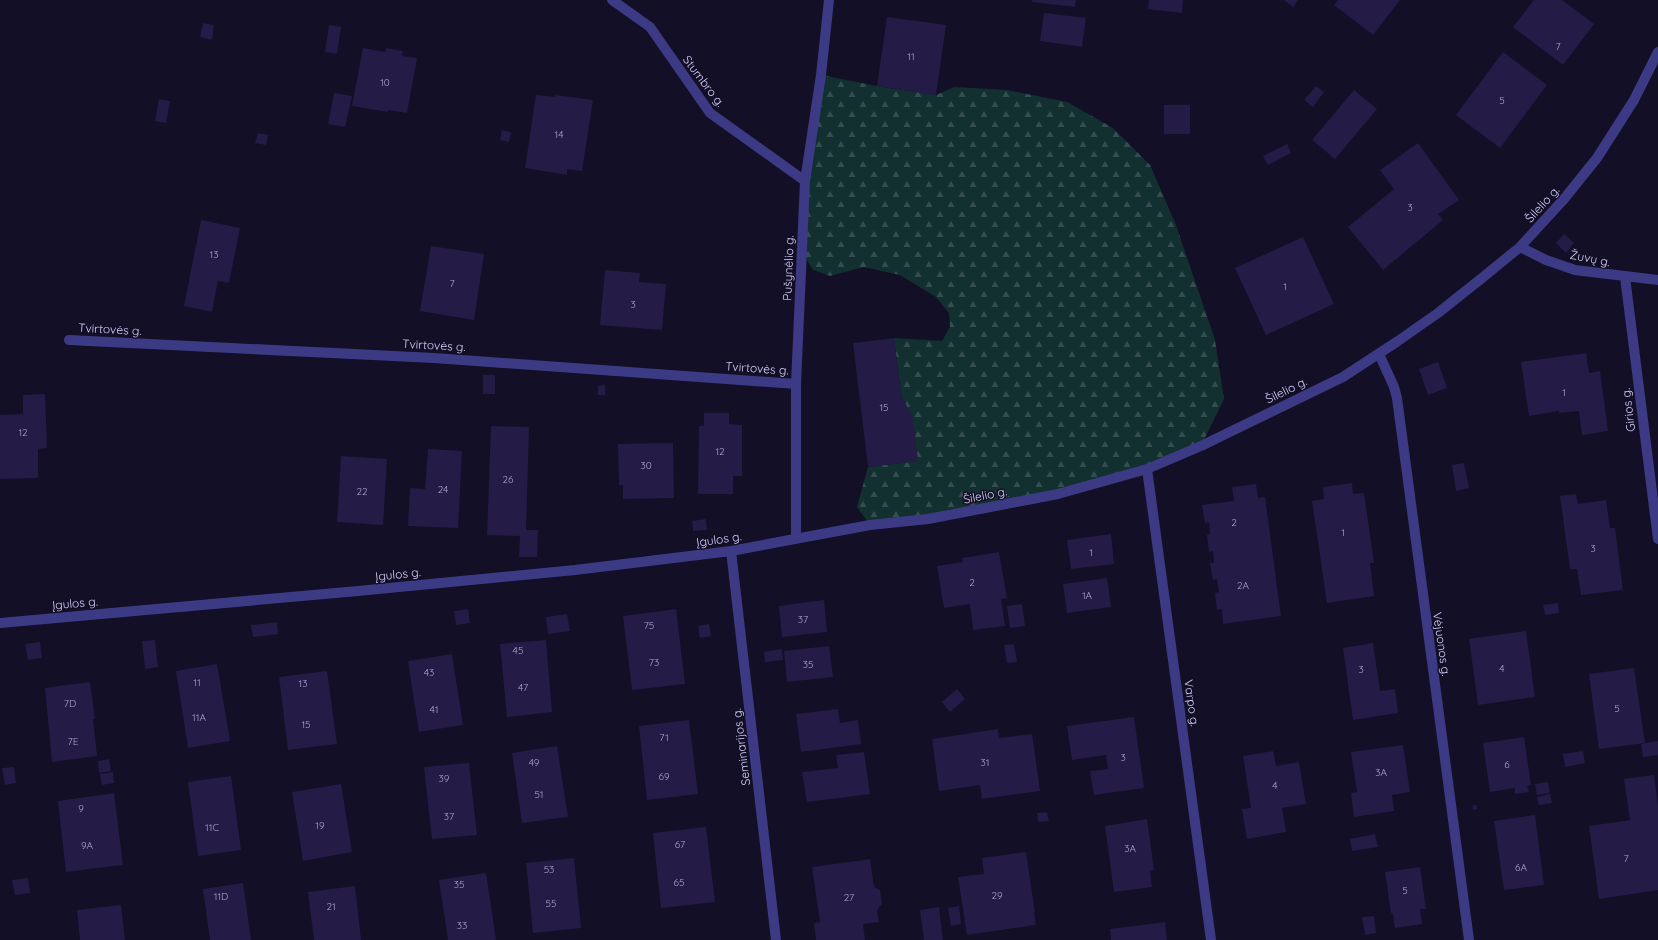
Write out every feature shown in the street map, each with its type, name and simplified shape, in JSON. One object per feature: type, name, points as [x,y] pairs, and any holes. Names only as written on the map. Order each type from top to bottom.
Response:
[{"type":"street","name":"Stumbro g.","points":[[612,0],[650,27],[710,113],[805,181]]},
{"type":"street","name":"Pušynėlio g.","points":[[796,538],[796,384],[805,181],[821,75],[829,0]]},
{"type":"street","name":"Šilelio g.","points":[[796,538],[870,525],[928,519],[1058,494],[1147,469],[1201,446],[1343,377],[1438,313],[1520,247],[1564,199],[1598,158],[1634,100],[1658,52]]},
{"type":"street","name":"Žuvų g.","points":[[1520,247],[1546,260],[1575,270],[1658,280]]},
{"type":"street","name":"Girios g.","points":[[1625,277],[1658,539]]},
{"type":"street","name":"Tvirtovės g.","points":[[69,340],[434,358],[796,384]]},
{"type":"street","name":"Vėjuonos g.","points":[[1379,354],[1394,387],[1397,398],[1469,940]]},
{"type":"street","name":"Varpo g.","points":[[1147,469],[1211,940]]},
{"type":"street","name":"Įgulos g.","points":[[0,623],[373,590],[576,570],[731,551],[796,538]]},
{"type":"street","name":"Seminarijos g.","points":[[731,551],[776,940]]},
{"type":"green space","points":[[821,75],[877,86],[936,95],[954,87],[1007,90],[1067,102],[1113,128],[1150,165],[1176,225],[1215,340],[1224,399],[1201,446],[1058,494],[870,525],[857,507],[868,467],[917,461],[901,394],[894,338],[942,341],[950,327],[949,313],[936,297],[900,275],[864,267],[830,276],[813,270],[802,252]]},
{"type":"building","points":[[1032,0],[1076,0],[1075,7],[1032,2]]},
{"type":"building","points":[[1149,0],[1183,0],[1182,13],[1148,9]]},
{"type":"building","points":[[1284,0],[1298,0],[1293,7]]},
{"type":"building","points":[[1338,0],[1400,0],[1373,35],[1334,5]]},
{"type":"building","points":[[1534,0],[1562,0],[1594,24],[1563,65],[1513,27]]},
{"type":"building","points":[[1044,13],[1086,18],[1082,47],[1040,41]]},
{"type":"building","points":[[887,17],[946,25],[936,95],[877,86]]},
{"type":"building","points":[[203,23],[214,25],[212,40],[200,37]]},
{"type":"building","points":[[329,25],[341,27],[337,54],[325,52]]},
{"type":"building","points":[[363,48],[385,52],[386,48],[403,51],[402,56],[417,58],[407,113],[388,110],[388,112],[352,106]]},
{"type":"building","points":[[1503,52],[1547,85],[1500,148],[1456,115]]},
{"type":"building","points":[[1316,86],[1324,92],[1313,107],[1304,100]]},
{"type":"building","points":[[1354,90],[1377,109],[1335,159],[1312,140]]},
{"type":"building","points":[[334,93],[352,96],[345,127],[328,124]]},
{"type":"building","points":[[536,95],[555,97],[555,95],[593,100],[582,171],[567,169],[567,175],[525,168]]},
{"type":"building","points":[[159,99],[170,101],[166,123],[155,121]]},
{"type":"building","points":[[1164,105],[1190,105],[1190,134],[1164,134]]},
{"type":"building","points":[[502,130],[511,132],[509,142],[500,140]]},
{"type":"building","points":[[258,133],[268,135],[266,145],[255,143]]},
{"type":"building","points":[[1418,143],[1459,200],[1438,214],[1443,220],[1383,270],[1348,227],[1394,189],[1380,170]]},
{"type":"building","points":[[1287,144],[1291,153],[1268,165],[1263,156]]},
{"type":"building","points":[[201,220],[240,228],[229,283],[218,281],[212,312],[184,306]]},
{"type":"building","points":[[1564,234],[1574,243],[1566,253],[1556,243]]},
{"type":"building","points":[[1303,237],[1334,304],[1266,335],[1235,268]]},
{"type":"building","points":[[431,246],[484,254],[474,320],[420,311]]},
{"type":"building","points":[[605,270],[640,273],[639,282],[666,284],[662,330],[600,325]]},
{"type":"building","points":[[894,338],[901,394],[913,419],[918,461],[868,467],[853,343]]},
{"type":"building","points":[[1586,353],[1589,373],[1600,371],[1608,431],[1582,435],[1579,411],[1559,413],[1559,411],[1529,416],[1521,362]]},
{"type":"building","points":[[1438,362],[1447,388],[1428,395],[1419,369]]},
{"type":"building","points":[[483,375],[495,375],[495,394],[483,394]]},
{"type":"building","points":[[605,385],[605,395],[598,395],[598,386]]},
{"type":"building","points":[[45,394],[47,448],[38,449],[38,478],[0,479],[0,415],[23,414],[23,395]]},
{"type":"building","points":[[704,413],[729,413],[729,424],[742,425],[742,476],[733,476],[733,494],[698,494],[699,426],[704,426]]},
{"type":"building","points":[[491,426],[529,427],[526,530],[538,530],[537,557],[519,557],[520,536],[487,535]]},
{"type":"building","points":[[673,443],[674,498],[623,499],[623,485],[619,485],[618,444]]},
{"type":"building","points":[[428,449],[462,451],[458,528],[408,526],[410,488],[425,489]]},
{"type":"building","points":[[341,456],[387,459],[383,525],[337,522]]},
{"type":"building","points":[[1464,463],[1469,488],[1456,491],[1452,465]]},
{"type":"building","points":[[1352,483],[1353,494],[1364,493],[1374,563],[1370,563],[1374,596],[1327,603],[1312,501],[1324,499],[1323,487]]},
{"type":"building","points":[[1256,484],[1258,498],[1265,497],[1281,616],[1223,624],[1222,609],[1217,610],[1215,593],[1219,592],[1217,579],[1213,580],[1210,563],[1214,563],[1213,551],[1209,552],[1207,535],[1210,534],[1209,522],[1205,523],[1202,505],[1234,501],[1232,487]]},
{"type":"building","points":[[1576,494],[1578,504],[1606,500],[1610,528],[1615,528],[1623,590],[1581,595],[1577,569],[1570,569],[1560,496]]},
{"type":"building","points":[[706,519],[707,530],[693,531],[692,521]]},
{"type":"building","points":[[1111,534],[1114,564],[1071,569],[1067,540]]},
{"type":"building","points":[[999,552],[1007,598],[1001,599],[1005,626],[973,630],[970,604],[944,608],[937,566],[963,562],[962,558]]},
{"type":"building","points":[[1107,578],[1111,607],[1067,613],[1063,584]]},
{"type":"building","points":[[824,600],[827,632],[782,637],[779,606]]},
{"type":"building","points":[[1558,603],[1559,613],[1545,615],[1543,605]]},
{"type":"building","points":[[1022,604],[1025,626],[1010,628],[1007,606]]},
{"type":"building","points":[[468,609],[470,623],[456,625],[454,611]]},
{"type":"building","points":[[676,609],[685,684],[632,690],[623,616]]},
{"type":"building","points":[[567,614],[570,631],[548,634],[546,617]]},
{"type":"building","points":[[277,622],[278,634],[253,637],[251,625]]},
{"type":"building","points":[[709,624],[711,636],[700,638],[698,626]]},
{"type":"building","points":[[1526,631],[1535,697],[1478,705],[1469,639]]},
{"type":"building","points":[[155,640],[158,667],[145,669],[142,641]]},
{"type":"building","points":[[546,640],[552,712],[507,717],[500,644]]},
{"type":"building","points":[[40,642],[42,658],[28,660],[25,644]]},
{"type":"building","points":[[1373,643],[1380,691],[1395,689],[1398,713],[1353,720],[1343,648]]},
{"type":"building","points":[[1014,644],[1017,662],[1007,663],[1004,645]]},
{"type":"building","points":[[829,646],[833,677],[787,682],[784,651]]},
{"type":"building","points":[[782,649],[783,660],[765,662],[764,652]]},
{"type":"building","points":[[452,654],[463,725],[419,732],[408,661]]},
{"type":"building","points":[[217,664],[230,741],[188,748],[176,671]]},
{"type":"building","points":[[1634,668],[1645,743],[1599,749],[1589,674]]},
{"type":"building","points":[[327,671],[337,744],[288,750],[279,677]]},
{"type":"building","points":[[90,682],[95,719],[93,719],[97,756],[52,762],[45,688]]},
{"type":"building","points":[[957,689],[965,699],[950,712],[942,702]]},
{"type":"building","points":[[838,709],[840,723],[858,720],[861,744],[801,752],[796,714]]},
{"type":"building","points":[[1134,717],[1144,788],[1094,795],[1090,771],[1108,769],[1106,755],[1072,760],[1067,726]]},
{"type":"building","points":[[689,720],[698,794],[647,800],[639,726]]},
{"type":"building","points":[[998,729],[999,738],[1032,734],[1040,791],[982,799],[980,785],[939,791],[932,739]]},
{"type":"building","points":[[1524,737],[1531,785],[1527,786],[1529,792],[1515,794],[1515,788],[1490,792],[1483,743]]},
{"type":"building","points":[[1658,741],[1658,755],[1643,757],[1641,744]]},
{"type":"building","points":[[1403,745],[1410,792],[1392,795],[1394,811],[1354,817],[1351,793],[1357,792],[1351,752]]},
{"type":"building","points":[[557,746],[568,817],[522,823],[512,753]]},
{"type":"building","points":[[1273,751],[1276,766],[1299,762],[1306,804],[1282,808],[1286,832],[1247,839],[1242,809],[1251,808],[1243,756]]},
{"type":"building","points":[[1583,751],[1585,763],[1565,767],[1563,754]]},
{"type":"building","points":[[864,752],[870,794],[807,802],[802,772],[838,768],[836,755]]},
{"type":"building","points":[[109,759],[111,771],[99,773],[98,761]]},
{"type":"building","points":[[469,763],[477,835],[432,839],[424,767]]},
{"type":"building","points":[[14,767],[16,783],[5,785],[2,768]]},
{"type":"building","points":[[113,772],[114,783],[102,785],[100,774]]},
{"type":"building","points":[[1654,775],[1658,806],[1658,890],[1599,899],[1589,826],[1630,820],[1624,779]]},
{"type":"building","points":[[231,776],[241,850],[198,856],[188,782]]},
{"type":"building","points":[[1548,782],[1550,793],[1537,795],[1535,784]]},
{"type":"building","points":[[341,784],[352,852],[303,861],[292,792]]},
{"type":"building","points":[[114,793],[123,865],[66,872],[58,801]]},
{"type":"building","points":[[1550,794],[1552,803],[1539,805],[1537,797]]},
{"type":"building","points":[[1477,805],[1477,809],[1473,810],[1472,806]]},
{"type":"building","points":[[1047,812],[1049,821],[1038,822],[1037,813]]},
{"type":"building","points":[[1535,815],[1544,885],[1504,890],[1494,821]]},
{"type":"building","points":[[1147,819],[1154,870],[1150,871],[1152,887],[1114,892],[1105,826]]},
{"type":"building","points":[[706,827],[715,902],[661,908],[653,833]]},
{"type":"building","points":[[1375,834],[1378,847],[1352,851],[1350,839]]},
{"type":"building","points":[[1026,852],[1036,925],[967,935],[958,877],[984,874],[982,858]]},
{"type":"building","points":[[574,858],[581,928],[533,933],[526,863]]},
{"type":"building","points":[[870,859],[874,887],[880,890],[882,904],[877,910],[879,922],[863,924],[865,940],[816,940],[814,923],[820,922],[812,867]]},
{"type":"building","points":[[1420,867],[1426,909],[1420,909],[1422,924],[1395,928],[1393,914],[1391,913],[1385,872]]},
{"type":"building","points":[[486,873],[496,940],[448,940],[439,880]]},
{"type":"building","points":[[28,878],[30,893],[15,895],[12,880]]},
{"type":"building","points":[[243,883],[251,940],[210,940],[203,889]]},
{"type":"building","points":[[355,886],[361,940],[314,940],[308,892]]},
{"type":"building","points":[[121,905],[125,940],[80,940],[77,910]]},
{"type":"building","points":[[959,906],[961,924],[951,926],[948,908]]},
{"type":"building","points":[[939,907],[943,940],[924,940],[920,910]]},
{"type":"building","points":[[1374,916],[1376,933],[1365,935],[1362,917]]},
{"type":"building","points":[[1165,922],[1167,940],[1111,940],[1110,929]]}]
